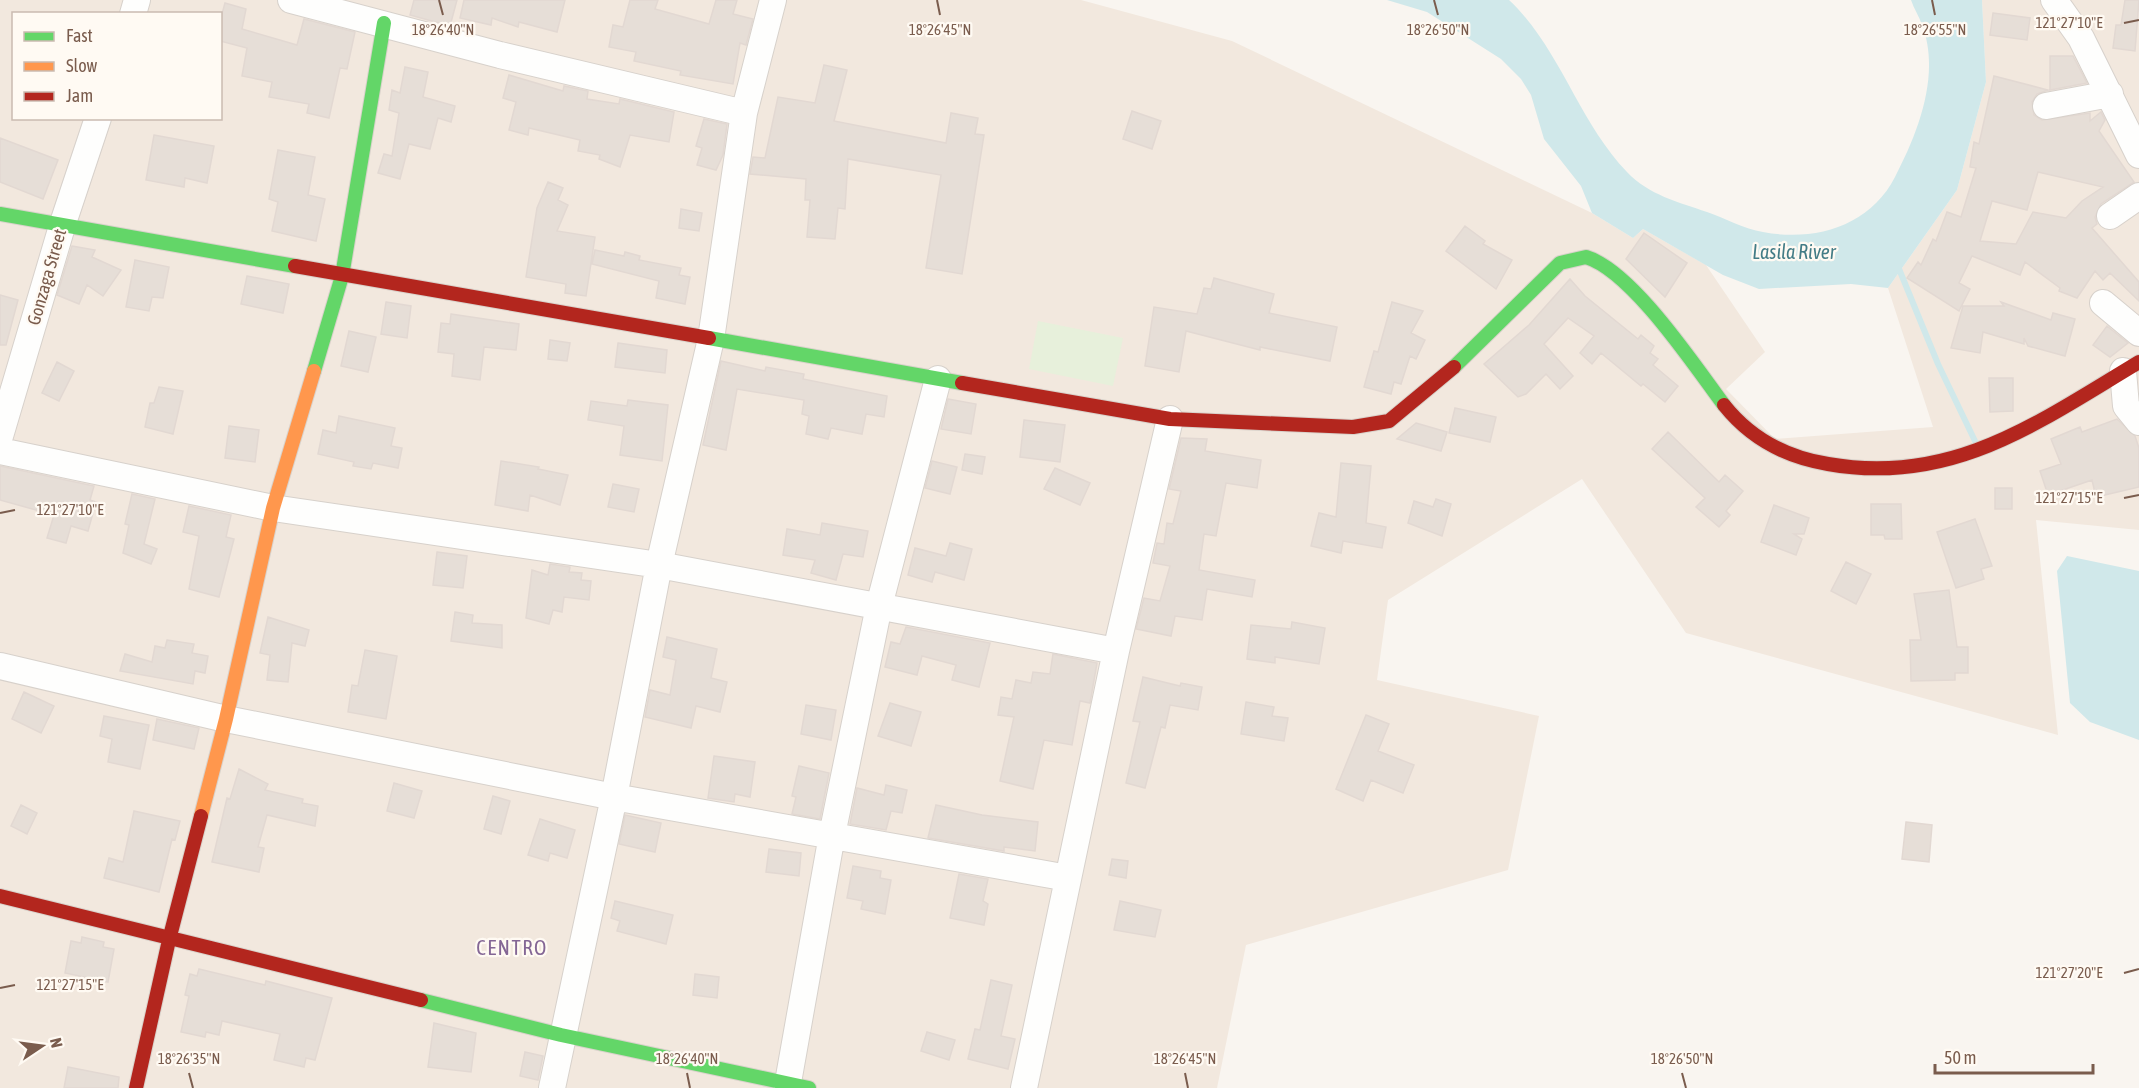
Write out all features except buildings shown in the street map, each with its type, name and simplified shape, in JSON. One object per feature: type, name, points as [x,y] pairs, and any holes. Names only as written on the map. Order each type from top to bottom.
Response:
[{"type":"street","points":[[291,0],[500,55],[744,113]]},
{"type":"street","points":[[552,1088],[561,1035],[614,797],[659,565],[711,339],[744,113],[773,0]]},
{"type":"street","points":[[2054,0],[2081,38],[2139,155]]},
{"type":"street","points":[[136,1088],[169,940],[225,719],[273,508],[342,276],[384,23]]},
{"type":"street","points":[[2046,106],[2110,94]]},
{"type":"street","name":"Gonzaga Street","points":[[0,436],[63,224],[97,120]]},
{"type":"street","points":[[2110,216],[2139,196]]},
{"type":"street","points":[[0,214],[342,276],[1170,419],[1353,428],[1389,421],[1456,365],[1560,263],[1581,256],[1610,268],[1648,307],[1731,413],[1757,439],[1795,456],[1839,466],[1897,469],[1932,465],[1971,453],[2036,421],[2131,366]]},
{"type":"street","points":[[2103,303],[2139,333]]},
{"type":"street","points":[[2131,366],[2126,406],[2139,422]]},
{"type":"street","points":[[0,896],[169,940],[561,1035],[794,1087],[832,835],[879,606],[938,379]]},
{"type":"street","points":[[1024,1088],[1116,651],[1170,419]]},
{"type":"street","points":[[0,451],[273,508],[659,565],[1116,651]]},
{"type":"street","points":[[0,666],[225,719],[614,797],[1068,878]]},
{"type":"shaded area","points":[[0,0],[1081,0],[1232,41],[1592,213],[1633,238],[1643,229],[1706,265],[1765,352],[1726,389],[1775,439],[1933,427],[1888,288],[1957,190],[1986,82],[1982,0],[2139,0],[2139,530],[2036,520],[2058,735],[1686,633],[1582,479],[1388,600],[1377,680],[1539,716],[1508,870],[1246,945],[1217,1088],[0,1088]]},
{"type":"green space","points":[[1038,321],[1123,338],[1113,386],[1029,369]]},
{"type":"water","name":"Lasila River","points":[[1387,0],[1509,0],[1542,40],[1610,152],[1636,180],[1664,197],[1756,231],[1783,235],[1821,232],[1856,219],[1884,194],[1895,177],[1912,142],[1928,83],[1927,44],[1921,22],[1911,0],[1982,0],[1986,82],[1957,190],[1888,288],[1851,284],[1759,289],[1723,275],[1643,229],[1633,238],[1592,213],[1581,186],[1544,139],[1531,95],[1521,79],[1501,59],[1427,12]]},
{"type":"water","points":[[2067,556],[2139,571],[2139,740],[2090,722],[2070,703],[2057,571]]},
{"type":"waterway","points":[[1897,264],[1938,364],[1975,441]]},
{"type":"traffic: fast","points":[[314,371],[342,276],[384,23]]},
{"type":"traffic: fast","points":[[0,214],[295,266]]},
{"type":"traffic: fast","points":[[1454,367],[1560,263],[1586,257],[1604,266],[1623,280],[1642,299],[1724,405]]},
{"type":"traffic: fast","points":[[709,338],[962,383]]},
{"type":"traffic: fast","points":[[421,1000],[561,1035],[809,1088]]},
{"type":"traffic: slow","points":[[201,816],[226,719],[273,508],[314,371]]},
{"type":"traffic: jam","points":[[295,266],[709,338]]},
{"type":"traffic: jam","points":[[1724,405],[1757,437],[1797,457],[1828,464],[1873,468],[1915,466],[1954,457],[1992,444],[2065,407],[2139,362]]},
{"type":"traffic: jam","points":[[962,383],[1170,419],[1353,427],[1389,421],[1454,367]]},
{"type":"traffic: jam","points":[[136,1088],[169,940],[201,816]]},
{"type":"traffic: jam","points":[[0,896],[421,1000]]},
{"type":"district","name":"CENTRO","points":[[512,948]]}]
